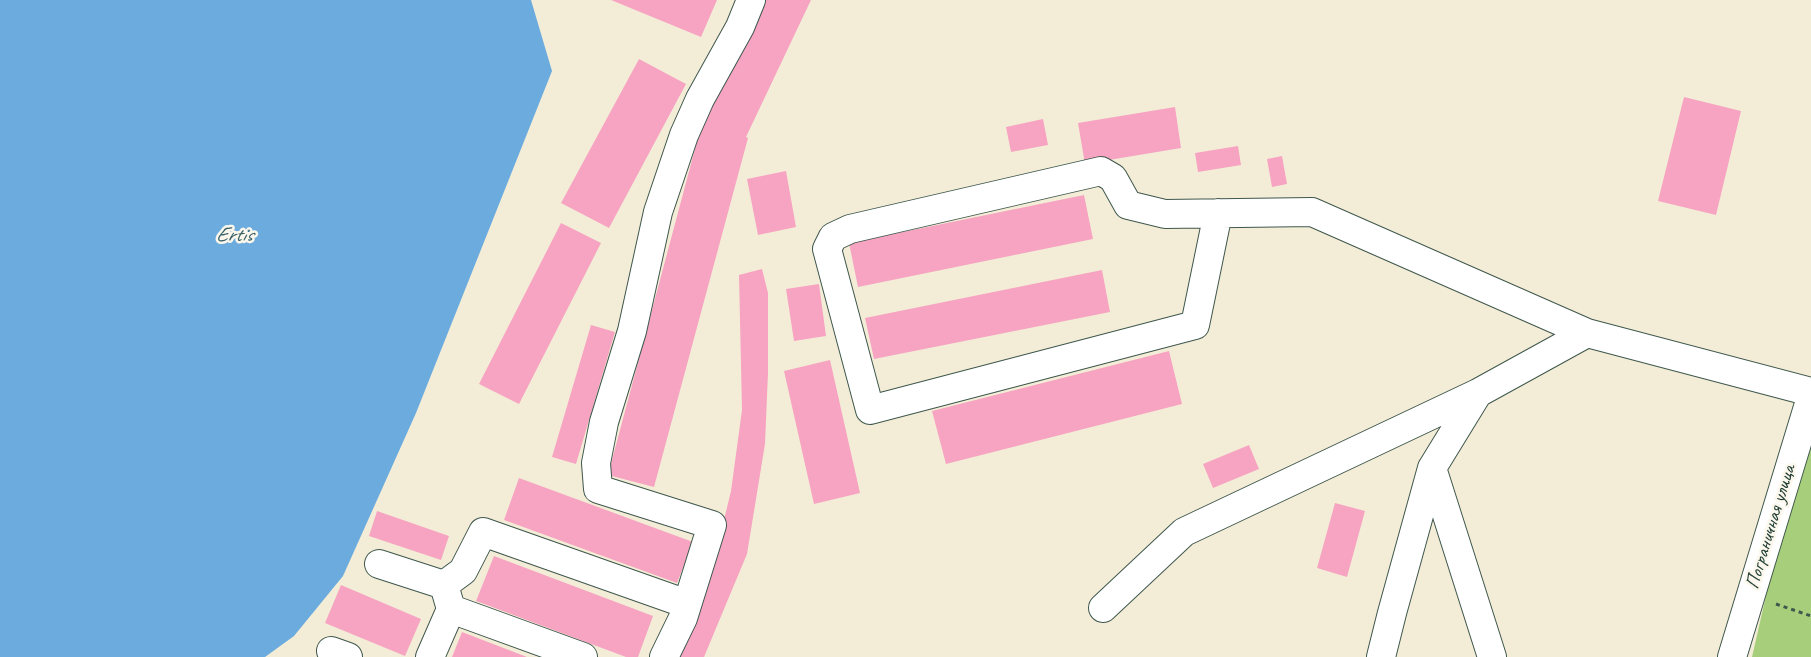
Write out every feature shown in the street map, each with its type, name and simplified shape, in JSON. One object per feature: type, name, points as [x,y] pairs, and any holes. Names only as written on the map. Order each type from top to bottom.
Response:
[{"type":"main road","points":[[664,657],[683,618],[712,525],[598,489],[596,463],[604,422],[632,331],[658,212],[688,126],[700,99],[740,27],[751,0]]},
{"type":"main road","points":[[1218,213],[1195,325],[870,410],[827,249],[833,237],[850,229],[1101,171],[1114,178],[1128,206],[1165,214],[1218,213],[1312,212],[1587,333],[1811,392]]},
{"type":"main road","points":[[1103,608],[1184,532],[1478,393],[1587,333]]},
{"type":"main road","points":[[1382,657],[1392,613],[1432,468],[1478,393]]},
{"type":"main road","name":"Пограничная улица","points":[[1732,657],[1811,397]]},
{"type":"main road","points":[[1432,468],[1492,657]]},
{"type":"main road","points":[[430,657],[447,597],[483,532],[688,604]]},
{"type":"main road","points":[[379,564],[447,597],[583,657]]},
{"type":"path","points":[[1750,595],[1811,616]]},
{"type":"green space","points":[[1811,399],[1811,657],[1752,657]]},
{"type":"water","name":"Ertis","points":[[0,0],[531,0],[552,71],[416,413],[343,576],[294,636],[265,657],[0,657]]},
{"type":"building","points":[[611,0],[717,0],[701,37]]},
{"type":"building","points":[[763,0],[811,0],[746,137],[748,138],[654,487],[608,475],[700,130]]},
{"type":"building","points":[[639,59],[686,84],[609,228],[561,203]]},
{"type":"building","points":[[1684,97],[1741,111],[1716,215],[1658,201]]},
{"type":"building","points":[[1175,107],[1181,148],[1085,164],[1078,123]]},
{"type":"building","points":[[1043,119],[1048,145],[1011,152],[1006,127]]},
{"type":"building","points":[[1238,146],[1241,165],[1198,172],[1195,153]]},
{"type":"building","points":[[1282,156],[1287,184],[1272,187],[1267,159]]},
{"type":"building","points":[[786,171],[796,227],[758,235],[747,179]]},
{"type":"building","points":[[1084,195],[1093,239],[858,287],[849,243]]},
{"type":"building","points":[[561,223],[601,243],[519,404],[479,384]]},
{"type":"building","points":[[762,269],[768,293],[768,373],[765,444],[747,554],[704,657],[678,657],[710,578],[731,491],[742,410],[739,275]]},
{"type":"building","points":[[1102,270],[1110,312],[874,359],[865,318]]},
{"type":"building","points":[[819,284],[826,336],[794,341],[786,289]]},
{"type":"building","points":[[591,325],[615,332],[576,464],[552,457]]},
{"type":"building","points":[[1169,351],[1182,404],[946,464],[932,411]]},
{"type":"building","points":[[830,360],[860,493],[814,504],[784,371]]},
{"type":"building","points":[[1249,445],[1259,469],[1213,488],[1203,464]]},
{"type":"building","points":[[519,478],[693,542],[677,583],[504,520]]},
{"type":"building","points":[[1335,503],[1365,511],[1347,577],[1317,568]]},
{"type":"building","points":[[377,511],[449,536],[441,560],[369,536]]},
{"type":"building","points":[[494,556],[653,616],[638,657],[626,657],[476,601]]},
{"type":"building","points":[[341,585],[421,619],[405,656],[325,623]]},
{"type":"building","points":[[462,632],[527,657],[452,657]]}]
